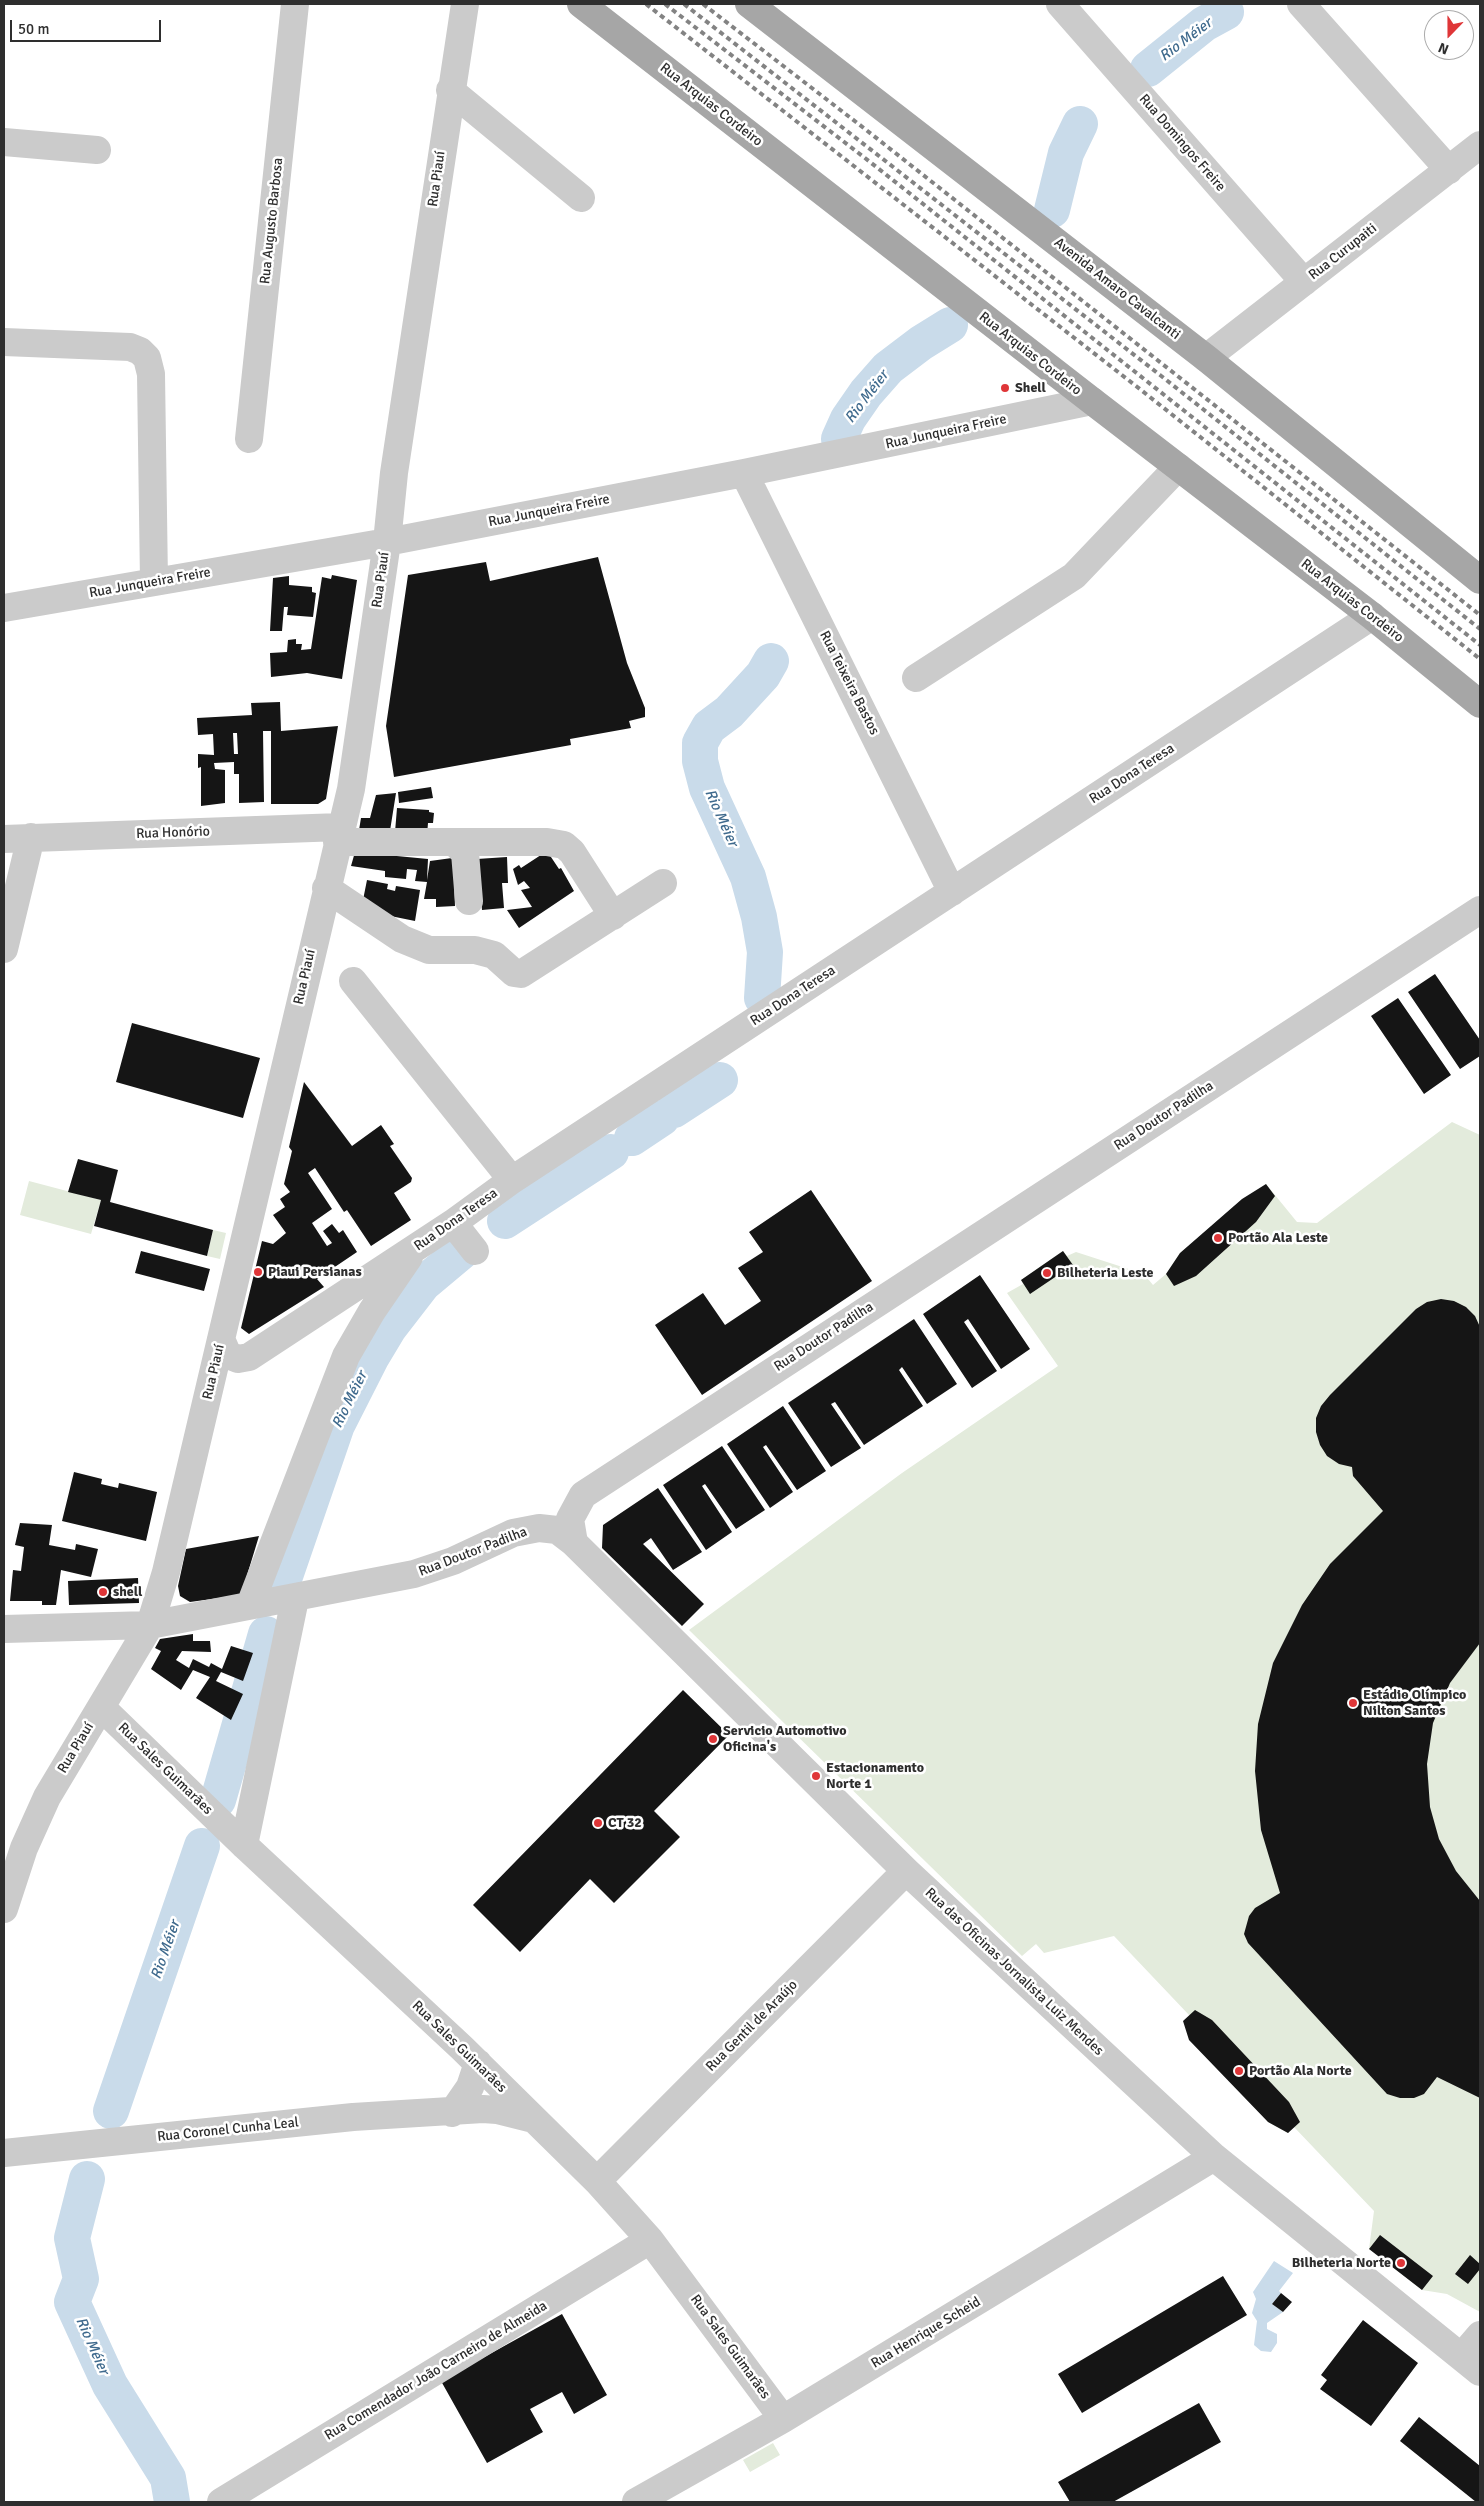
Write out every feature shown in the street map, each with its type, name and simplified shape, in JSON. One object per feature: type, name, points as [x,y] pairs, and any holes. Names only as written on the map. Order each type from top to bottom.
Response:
[{"type":"main road","name":"Rua Arquias Cordeiro","points":[[581,4],[1372,616],[1480,704]]},
{"type":"main road","name":"Avenida Amaro Cavalcanti","points":[[749,4],[1206,358],[1480,580]]},
{"type":"street","name":"Rua Augusto Barbosa","points":[[249,438],[295,4]]},
{"type":"street","name":"Rua Piauí","points":[[4,1909],[24,1848],[47,1797],[150,1625],[166,1572],[354,772],[387,542],[395,463],[450,90],[465,4]]},
{"type":"street","name":"Rua Domingos Freire","points":[[1060,4],[1304,282]]},
{"type":"street","points":[[1301,4],[1448,170]]},
{"type":"street","points":[[450,90],[581,198]]},
{"type":"street","points":[[4,142],[97,150]]},
{"type":"street","name":"Rua Curupaiti","points":[[1206,358],[1480,145]]},
{"type":"street","points":[[4,342],[130,347],[140,351],[147,358],[151,374],[154,582]]},
{"type":"street","name":"Rua Junqueira Freire","points":[[4,608],[387,542],[744,474],[1092,401]]},
{"type":"street","points":[[916,678],[1074,576],[1178,467]]},
{"type":"street","name":"Rua Teixeira Bastos","points":[[744,474],[952,892]]},
{"type":"street","name":"Rua Dona Teresa","points":[[221,1339],[228,1355],[238,1359],[249,1357],[415,1248],[465,1238],[512,1180],[1372,616]]},
{"type":"street","name":"Rua Honório","points":[[4,839],[30,837],[339,835],[454,842],[552,842],[564,845],[572,852],[613,916]]},
{"type":"street","points":[[4,949],[30,837]]},
{"type":"street","points":[[454,842],[466,853],[469,901]]},
{"type":"street","points":[[326,888],[402,939],[429,950],[475,950],[494,955],[514,973],[521,974],[663,884]]},
{"type":"street","name":"Rua Doutor Padilha","points":[[574,1542],[570,1519],[583,1495],[1480,910]]},
{"type":"street","points":[[353,981],[512,1180]]},
{"type":"street","points":[[250,1605],[346,1356],[372,1311],[415,1248]]},
{"type":"street","name":"Rua Doutor Padilha","points":[[4,1629],[150,1625],[250,1605],[295,1599],[414,1574],[454,1561],[513,1533],[539,1528],[557,1530],[574,1542]]},
{"type":"street","name":"Rua das Oficinas Jornalista Luiz Mendes","points":[[574,1542],[906,1870],[1214,2157],[1471,2364]]},
{"type":"street","points":[[244,1845],[295,1599]]},
{"type":"street","name":"Rua Sales Guimarães","points":[[101,1707],[244,1845],[478,2063],[597,2181],[650,2240],[782,2419]]},
{"type":"street","name":"Rua Gentil de Araújo","points":[[597,2181],[906,1870]]},
{"type":"street","points":[[452,2113],[470,2087],[478,2063]]},
{"type":"street","name":"Rua Coronel Cunha Leal","points":[[4,2153],[353,2117],[497,2110],[533,2119]]},
{"type":"street","name":"Rua Henrique Scheid","points":[[636,2502],[782,2419],[1214,2157]]},
{"type":"street","name":"Rua Comendador João Carneiro de Almeida","points":[[222,2502],[650,2240]]},
{"type":"street","points":[[1471,2364],[1480,2335]]},
{"type":"green space","points":[[1452,1122],[1480,1135],[1480,2312],[1447,2294],[1422,2290],[1369,2249],[1374,2211],[1294,2127],[1288,2133],[1268,2122],[1189,2015],[1114,1936],[1044,1953],[1036,1944],[1022,1956],[689,1630],[902,1473],[1058,1366],[1007,1293],[1023,1284],[1021,1280],[1063,1251],[1067,1256],[1076,1252],[1144,1274],[1153,1285],[1166,1274],[1180,1253],[1266,1184],[1297,1222],[1317,1223]]},
{"type":"green space","points":[[29,1181],[101,1200],[91,1234],[20,1215]]},
{"type":"green space","points":[[213,1230],[226,1233],[220,1259],[207,1256]]},
{"type":"green space","points":[[773,2443],[780,2455],[750,2472],[743,2460]]},
{"type":"water","points":[[1274,2261],[1293,2273],[1272,2304],[1283,2312],[1267,2323],[1267,2329],[1277,2334],[1277,2343],[1271,2352],[1261,2351],[1254,2345],[1257,2321],[1252,2313],[1256,2299],[1253,2292]]},
{"type":"building","points":[[598,557],[627,663],[645,708],[645,717],[629,721],[631,728],[570,739],[571,745],[394,777],[386,726],[408,575],[486,562],[490,581]]},
{"type":"building","points":[[332,575],[357,580],[342,679],[307,673],[271,677],[270,653],[287,652],[288,640],[296,639],[296,644],[302,644],[301,650],[311,649],[322,577],[331,579]]},
{"type":"building","points":[[289,576],[289,585],[312,587],[312,592],[316,593],[313,617],[287,615],[288,607],[284,607],[282,631],[270,631],[273,578]]},
{"type":"building","points":[[280,702],[281,731],[338,726],[326,799],[318,804],[271,804],[271,731],[263,731],[264,802],[239,803],[239,774],[234,774],[234,762],[214,763],[215,769],[225,770],[225,803],[201,806],[201,767],[198,768],[198,754],[214,755],[213,734],[198,735],[197,718],[252,715],[251,703]],"holes":[[[233,733],[237,733],[238,754],[234,754]]]},
{"type":"building","points":[[431,787],[433,798],[399,803],[398,792]]},
{"type":"building","points":[[396,793],[389,837],[358,836],[361,818],[370,818],[376,795]]},
{"type":"building","points":[[397,808],[429,810],[429,812],[434,813],[433,823],[428,823],[427,835],[395,832]]},
{"type":"building","points":[[547,851],[559,869],[561,868],[574,891],[519,928],[507,910],[532,907],[521,890],[530,888],[524,881],[518,885],[513,869],[519,865],[521,868]]},
{"type":"building","points":[[355,852],[428,859],[427,880],[430,861],[452,858],[458,881],[454,882],[455,906],[436,907],[436,899],[424,899],[427,882],[415,881],[417,870],[407,869],[406,879],[385,877],[385,871],[351,866]]},
{"type":"building","points":[[507,857],[508,883],[502,883],[504,908],[482,910],[477,859]]},
{"type":"building","points":[[367,880],[388,884],[387,889],[395,891],[396,886],[420,890],[415,921],[361,910]]},
{"type":"building","points":[[1435,974],[1480,1040],[1480,1056],[1460,1069],[1408,992]]},
{"type":"building","points":[[1398,998],[1451,1075],[1424,1094],[1371,1016]]},
{"type":"building","points":[[132,1023],[260,1058],[243,1118],[116,1082]]},
{"type":"building","points":[[304,1082],[352,1146],[381,1125],[394,1144],[390,1146],[412,1178],[411,1182],[394,1193],[411,1220],[371,1246],[347,1210],[344,1212],[315,1168],[308,1173],[332,1209],[312,1223],[327,1246],[332,1243],[323,1231],[332,1224],[339,1233],[343,1230],[357,1252],[317,1279],[324,1287],[249,1334],[241,1328],[262,1241],[273,1244],[286,1233],[273,1215],[285,1207],[280,1199],[290,1192],[284,1184],[292,1151],[289,1147]]},
{"type":"building","points":[[78,1159],[118,1170],[110,1202],[213,1230],[207,1256],[94,1226],[101,1200],[68,1192]]},
{"type":"building","name":"Portão Ala Leste","points":[[1266,1184],[1275,1196],[1256,1222],[1196,1276],[1174,1286],[1166,1274],[1180,1253],[1242,1199]]},
{"type":"building","points":[[811,1190],[872,1281],[702,1395],[655,1325],[703,1293],[725,1325],[761,1301],[738,1268],[763,1252],[749,1232]]},
{"type":"building","points":[[141,1251],[210,1269],[204,1291],[135,1273]]},
{"type":"building","name":"Bilheteria Leste","points":[[1063,1251],[1073,1265],[1030,1294],[1021,1280]]},
{"type":"building","points":[[980,1275],[1030,1349],[1001,1369],[968,1319],[964,1322],[997,1371],[972,1388],[923,1314]]},
{"type":"building","name":"Estádio Olímpico Nilton Santos","points":[[1441,1299],[1454,1301],[1466,1307],[1475,1316],[1480,1327],[1480,1643],[1450,1683],[1433,1723],[1427,1764],[1430,1807],[1439,1839],[1456,1871],[1480,1901],[1480,2098],[1437,2077],[1424,2094],[1414,2098],[1400,2098],[1387,2094],[1248,1943],[1244,1934],[1249,1916],[1255,1908],[1280,1893],[1261,1830],[1255,1771],[1258,1724],[1273,1663],[1302,1605],[1330,1564],[1383,1511],[1353,1476],[1352,1467],[1339,1464],[1327,1456],[1320,1445],[1316,1432],[1316,1418],[1321,1406],[1330,1395],[1416,1309],[1427,1302]]},
{"type":"building","points":[[914,1319],[957,1384],[927,1404],[902,1367],[899,1370],[923,1406],[864,1445],[835,1402],[831,1404],[861,1448],[831,1467],[788,1403]]},
{"type":"building","points":[[783,1406],[826,1471],[797,1490],[766,1445],[763,1447],[793,1492],[770,1508],[727,1444]]},
{"type":"building","points":[[722,1446],[765,1510],[736,1529],[705,1484],[702,1486],[732,1532],[706,1550],[663,1485]]},
{"type":"building","points":[[74,1472],[102,1479],[101,1484],[118,1488],[119,1483],[157,1492],[146,1541],[62,1521]]},
{"type":"building","points":[[658,1488],[702,1552],[673,1570],[651,1538],[643,1544],[704,1604],[682,1626],[602,1548],[603,1525]]},
{"type":"building","points":[[20,1523],[52,1525],[49,1545],[75,1550],[76,1544],[98,1549],[91,1577],[61,1570],[56,1605],[42,1605],[42,1601],[10,1601],[13,1570],[21,1571],[24,1547],[15,1545]]},
{"type":"building","points":[[259,1536],[241,1595],[190,1602],[180,1596],[178,1586],[186,1549]]},
{"type":"building","name":"shell","points":[[138,1578],[139,1603],[69,1605],[68,1581]]},
{"type":"building","points":[[193,1634],[193,1641],[210,1641],[211,1652],[182,1651],[176,1660],[189,1668],[193,1659],[209,1667],[211,1663],[222,1669],[231,1646],[253,1653],[243,1681],[221,1672],[216,1681],[243,1694],[231,1720],[196,1698],[210,1677],[193,1670],[181,1690],[151,1669],[161,1651],[155,1648],[160,1639]]},
{"type":"building","name":"CT 32","points":[[683,1690],[729,1735],[654,1811],[680,1837],[614,1903],[590,1879],[520,1952],[473,1905]]},
{"type":"building","name":"Portão Ala Norte","points":[[1195,2010],[1212,2020],[1289,2102],[1300,2122],[1288,2133],[1268,2122],[1189,2040],[1183,2021]]},
{"type":"building","name":"Bilheteria Norte","points":[[1380,2235],[1433,2276],[1422,2290],[1369,2249]]},
{"type":"building","points":[[1470,2255],[1480,2264],[1480,2269],[1468,2284],[1455,2274]]},
{"type":"building","points":[[1223,2276],[1247,2315],[1082,2413],[1058,2374]]},
{"type":"building","points":[[1281,2293],[1292,2302],[1283,2312],[1272,2304]]},
{"type":"building","points":[[562,2314],[607,2395],[574,2414],[562,2392],[530,2409],[543,2432],[487,2463],[441,2381]]},
{"type":"building","points":[[1363,2320],[1418,2363],[1371,2426],[1320,2389],[1327,2380],[1321,2375]]},
{"type":"building","points":[[1199,2403],[1221,2442],[1113,2502],[1070,2502],[1058,2482]]},
{"type":"building","points":[[1419,2417],[1480,2466],[1480,2502],[1476,2502],[1400,2441]]},
{"type":"waterway","name":"Rio Méier","points":[[1148,69],[1204,24],[1226,12]]},
{"type":"waterway","name":"Rio Méier","points":[[1052,210],[1066,153],[1080,124]]},
{"type":"waterway","name":"Rio Méier","points":[[839,439],[848,419],[866,393],[888,368],[921,343],[950,325]]},
{"type":"waterway","name":"Rio Méier","points":[[762,998],[765,952],[759,917],[748,877],[707,788],[700,761],[700,743],[709,727],[729,712],[763,675],[771,661]]},
{"type":"waterway","name":"Rio Méier","points":[[674,1110],[720,1080]]},
{"type":"waterway","name":"Rio Méier","points":[[632,1138],[662,1118]]},
{"type":"waterway","name":"Rio Méier","points":[[505,1221],[611,1152]]},
{"type":"waterway","name":"Rio Méier","points":[[283,1582],[337,1425],[371,1358],[389,1328],[423,1284],[466,1248]]},
{"type":"waterway","name":"Rio Méier","points":[[218,1800],[266,1634]]},
{"type":"waterway","name":"Rio Méier","points":[[111,2111],[202,1846]]},
{"type":"waterway","name":"Rio Méier","points":[[87,2179],[72,2238],[81,2279],[72,2302],[110,2385],[168,2478],[172,2502]]},
{"type":"railway","points":[[646,4],[1136,386],[1480,659]]},
{"type":"railway","points":[[665,4],[865,158],[1480,645]]},
{"type":"railway","points":[[684,4],[1160,375],[1480,629]]},
{"type":"railway","points":[[703,4],[865,129],[1480,615]]},
{"type":"place","name":"Shell","points":[[1005,388]]},
{"type":"place","name":"Portão Ala Leste","points":[[1218,1238]]},
{"type":"place","name":"Piaui Persianas","points":[[258,1272]]},
{"type":"place","name":"Bilheteria Leste","points":[[1047,1273]]},
{"type":"place","name":"shell","points":[[103,1592]]},
{"type":"place","name":"Estádio Olímpico Nilton Santos","points":[[1353,1703]]},
{"type":"place","name":"Servicio Automotivo Oficina's","points":[[713,1739]]},
{"type":"place","name":"Estacionamento Norte 1","points":[[816,1776]]},
{"type":"place","name":"CT 32","points":[[598,1823]]},
{"type":"place","name":"Portão Ala Norte","points":[[1239,2071]]},
{"type":"place","name":"Bilheteria Norte","points":[[1401,2263]]}]
